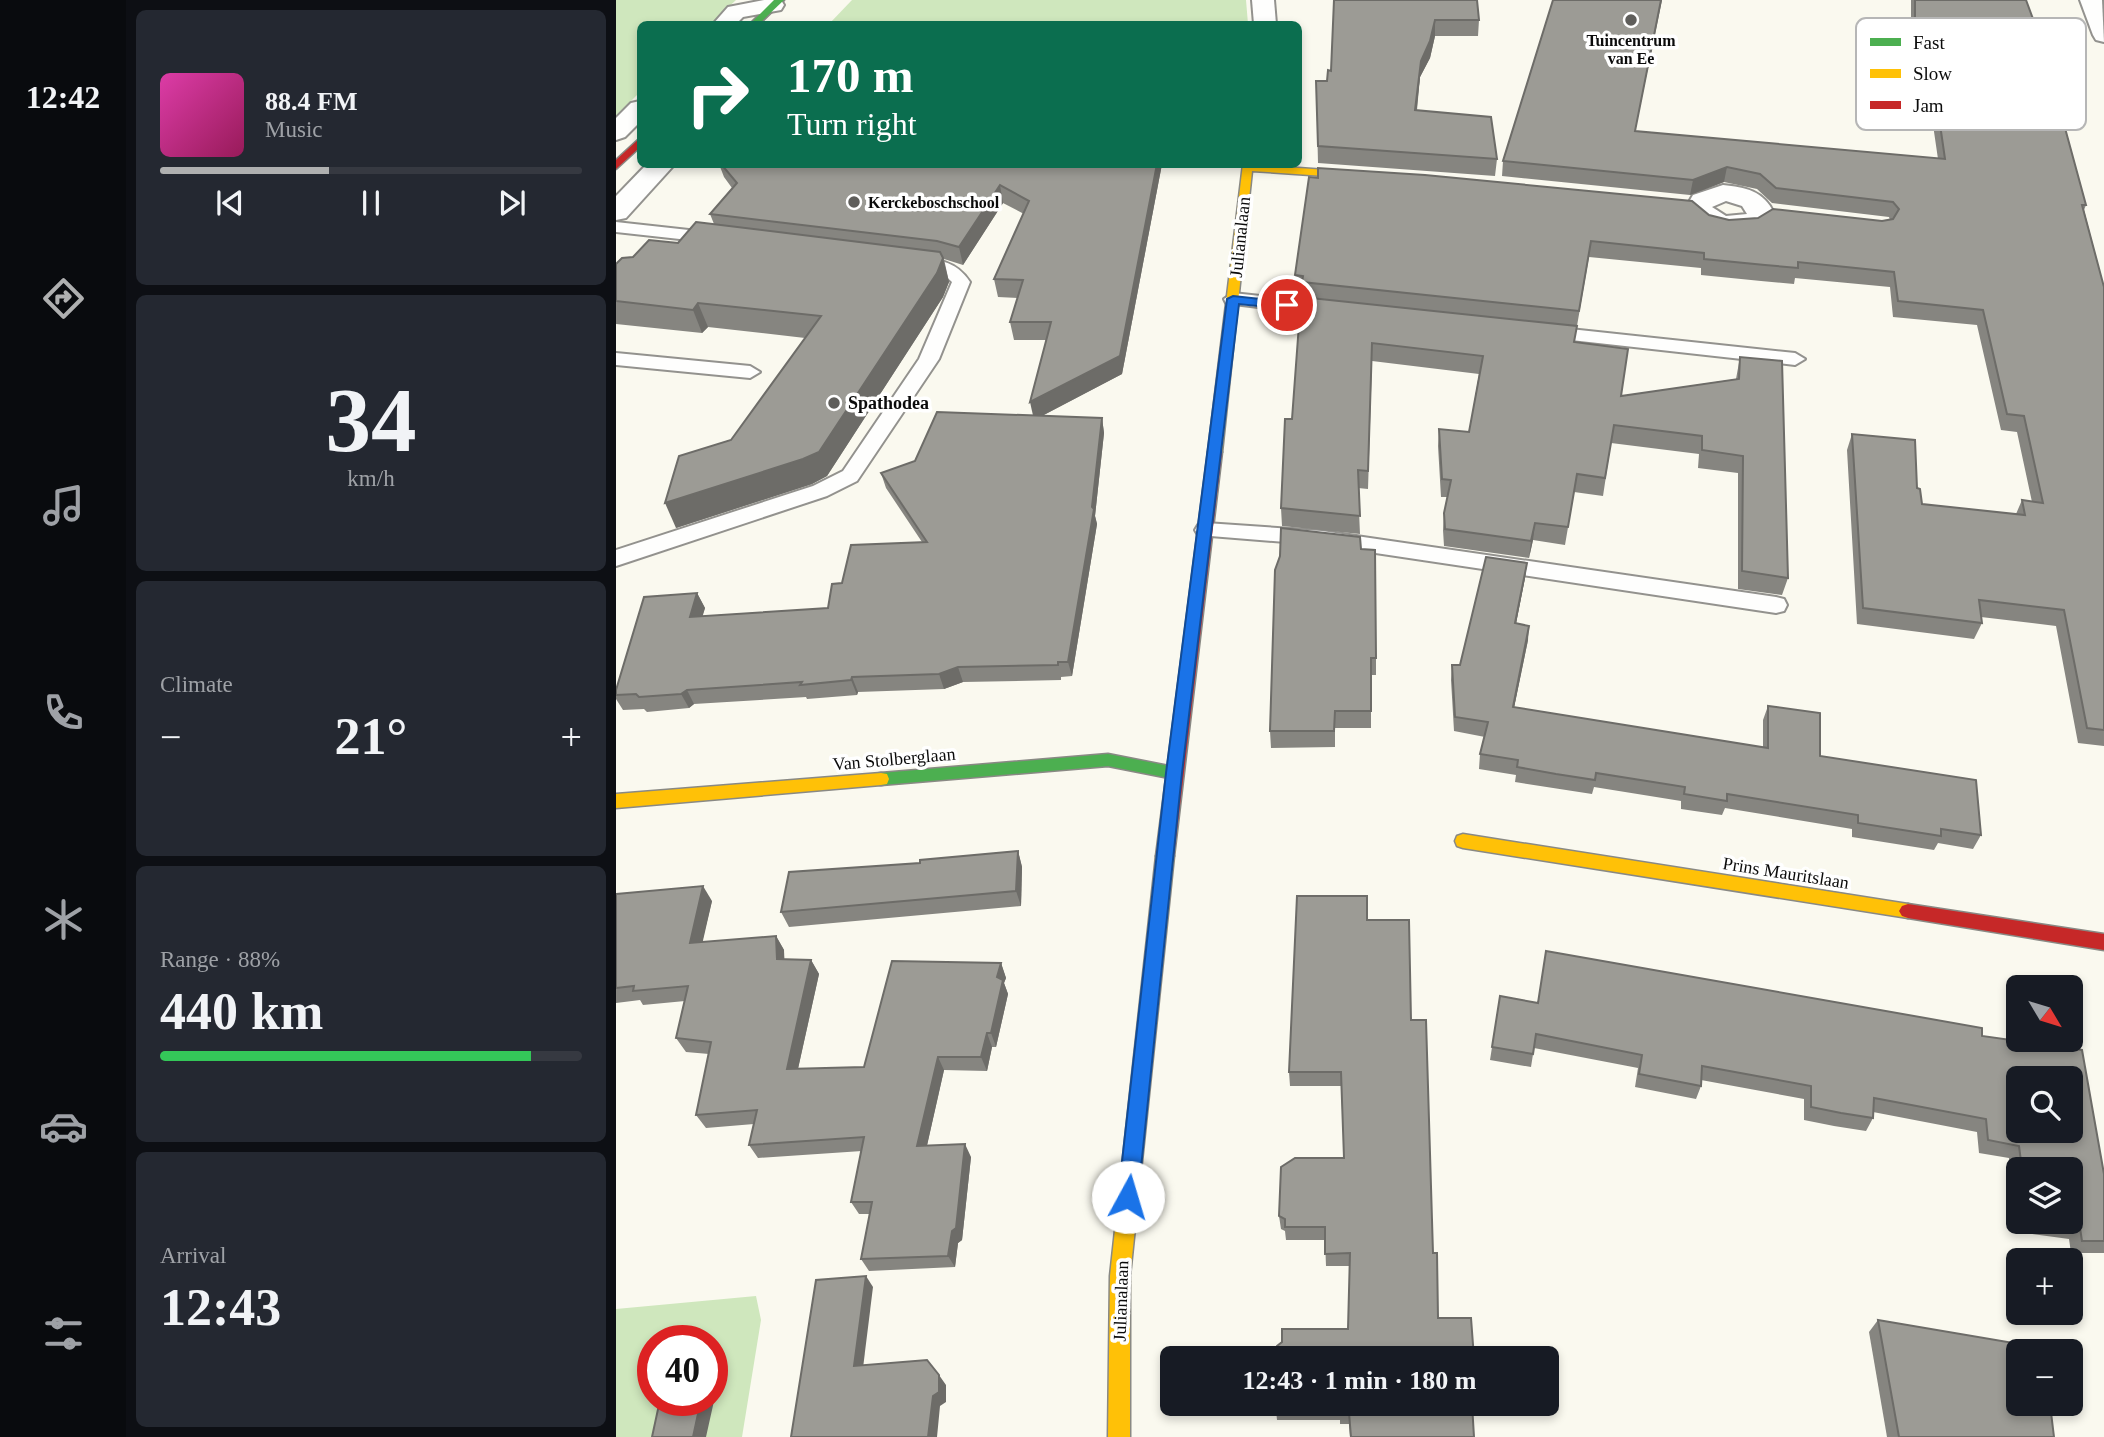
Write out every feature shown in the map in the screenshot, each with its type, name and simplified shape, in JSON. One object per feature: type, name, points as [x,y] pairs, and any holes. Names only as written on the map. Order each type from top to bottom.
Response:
[{"type":"street","points":[[1263,0],[1265,21]]},
{"type":"street","points":[[2091,0],[2104,35]]},
{"type":"street","points":[[727,21],[736,12],[776,3]]},
{"type":"street","points":[[757,21],[776,3]]},
{"type":"street","points":[[616,166],[634,123]]},
{"type":"street","points":[[616,212],[658,168]]},
{"type":"street","name":"Julianalaan","points":[[1119,1437],[1120,1276],[1174,773],[1206,530],[1248,168]]},
{"type":"street","points":[[1273,168],[1384,177]]},
{"type":"street","points":[[1692,206],[1713,221],[1734,225],[1774,215]]},
{"type":"street","name":"Van Stolberglaan","points":[[616,801],[1108,760],[1174,773]]},
{"type":"street","name":"Prins Mauritslaan","points":[[1463,841],[2104,942]]},
{"type":"lane","points":[[616,226],[738,241]]},
{"type":"lane","points":[[616,558],[838,484],[850,476],[929,359],[961,282],[956,270],[949,267],[887,259]]},
{"type":"lane","points":[[1233,299],[1356,313]]},
{"type":"lane","points":[[1521,330],[1795,359]]},
{"type":"lane","points":[[616,359],[750,372]]},
{"type":"lane","points":[[1206,530],[1322,538],[1776,605]]},
{"type":"green space","points":[[616,0],[736,0],[714,21],[637,21],[637,95],[616,116]]},
{"type":"green space","points":[[852,0],[1246,0],[1248,21],[832,21]]},
{"type":"green space","points":[[756,1296],[761,1320],[742,1437],[616,1437],[616,1309]]},
{"type":"building","points":[[1334,0],[1477,0],[1479,20],[1435,20],[1421,61],[1415,110],[1491,117],[1497,159],[1318,146],[1316,81],[1327,81],[1328,70],[1331,71]]},
{"type":"building","points":[[1553,0],[1661,0],[1635,131],[1945,159],[1941,130],[2066,130],[2104,287],[2104,730],[2087,728],[2064,610],[1979,600],[1982,623],[1863,608],[1852,434],[1915,440],[1917,488],[1920,489],[1922,504],[2025,515],[2022,500],[2043,503],[2024,416],[2007,414],[1983,310],[1898,301],[1894,272],[1798,262],[1798,268],[1704,259],[1704,253],[1591,241],[1579,311],[1302,282],[1303,276],[1295,275],[1309,177],[1318,178],[1318,168],[1425,175],[1692,201],[1709,215],[1729,220],[1758,218],[1773,209],[1882,221],[1893,219],[1899,209],[1893,202],[1776,188],[1760,174],[1727,167],[1693,180],[1503,161]]},
{"type":"building","points":[[1915,0],[2026,0],[2033,18],[1915,18]]},
{"type":"building","points":[[724,168],[1156,168],[1120,356],[1030,402],[1051,322],[1010,322],[1023,280],[994,279],[1029,201],[1000,185],[959,247],[937,241],[710,214],[737,183]]},
{"type":"building","points":[[696,222],[940,252],[943,258],[937,273],[819,452],[665,503],[679,456],[731,440],[821,316],[698,303],[693,310],[616,301],[616,264],[622,258],[633,257],[649,240],[678,243]]},
{"type":"building","points":[[1301,297],[1577,326],[1574,342],[1628,349],[1621,396],[1739,379],[1740,357],[1782,361],[1788,578],[1742,571],[1743,456],[1702,450],[1702,436],[1614,425],[1605,478],[1577,474],[1568,527],[1535,523],[1531,541],[1445,529],[1444,513],[1451,480],[1442,479],[1439,429],[1469,432],[1483,356],[1372,343],[1368,471],[1358,470],[1360,516],[1281,508],[1285,419],[1292,419]]},
{"type":"building","points":[[937,412],[1102,418],[1092,507],[1094,509],[1068,662],[1058,662],[1058,665],[958,667],[939,674],[852,677],[851,680],[800,685],[802,682],[687,690],[681,694],[639,697],[636,694],[616,695],[644,597],[697,593],[690,617],[828,608],[832,584],[842,583],[851,545],[927,542],[881,473],[915,461]]},
{"type":"building","points":[[1281,528],[1360,537],[1361,549],[1375,550],[1376,658],[1371,658],[1371,711],[1335,711],[1334,731],[1270,731],[1275,570],[1280,556]]},
{"type":"building","points":[[1486,557],[1527,563],[1515,623],[1529,626],[1513,707],[1768,748],[1768,706],[1820,713],[1820,756],[1976,780],[1981,835],[1941,829],[1941,836],[1858,823],[1858,815],[1727,794],[1727,801],[1684,794],[1685,787],[1596,773],[1595,780],[1556,774],[1517,767],[1518,760],[1480,754],[1488,722],[1455,717],[1452,665],[1460,665]]},
{"type":"building","points":[[1018,851],[1016,891],[781,912],[789,872],[920,863],[920,860]]},
{"type":"building","points":[[703,886],[690,943],[776,936],[777,959],[811,960],[787,1069],[864,1067],[892,961],[1001,963],[997,977],[1003,980],[991,1033],[987,1033],[981,1057],[938,1057],[917,1146],[965,1144],[956,1228],[952,1231],[948,1256],[861,1259],[872,1202],[851,1202],[864,1137],[749,1145],[757,1110],[696,1115],[711,1042],[676,1038],[688,986],[633,991],[634,986],[616,988],[616,894]]},
{"type":"building","points":[[1297,896],[1367,896],[1367,920],[1409,920],[1411,1020],[1426,1020],[1433,1253],[1437,1253],[1438,1318],[1471,1318],[1473,1346],[1277,1346],[1282,1342],[1282,1329],[1348,1329],[1350,1253],[1325,1254],[1325,1227],[1285,1227],[1285,1219],[1279,1216],[1281,1167],[1295,1158],[1344,1158],[1341,1072],[1289,1072]]},
{"type":"building","points":[[1546,951],[1982,1028],[1982,1036],[2006,1039],[2006,1052],[2082,1052],[2104,1174],[2104,1241],[2082,1241],[2083,1157],[2020,1157],[2019,1146],[1988,1140],[1986,1119],[1874,1098],[1873,1118],[1811,1107],[1811,1086],[1702,1066],[1701,1086],[1639,1074],[1642,1055],[1536,1034],[1533,1054],[1492,1047],[1500,996],[1538,1003]]},
{"type":"building","points":[[866,1276],[854,1366],[927,1360],[939,1375],[939,1392],[933,1396],[928,1437],[791,1437],[816,1280]]},
{"type":"building","points":[[1878,1320],[2006,1342],[2006,1416],[2051,1416],[2054,1437],[1899,1437]]},
{"type":"building","points":[[657,1416],[698,1416],[693,1437],[652,1437]]},
{"type":"building","points":[[1349,1416],[1473,1416],[1474,1437],[1351,1437]]},
{"type":"traffic: fast","points":[[757,21],[779,0]]},
{"type":"traffic: fast","points":[[881,779],[1108,760],[1174,773]]},
{"type":"traffic: slow","points":[[1248,168],[1369,176]]},
{"type":"traffic: slow","points":[[1215,452],[1248,168]]},
{"type":"traffic: slow","points":[[616,801],[881,779]]},
{"type":"traffic: slow","points":[[1463,841],[1908,911]]},
{"type":"traffic: slow","points":[[1119,1437],[1120,1276],[1165,856]]},
{"type":"traffic: jam","points":[[616,166],[637,144]]},
{"type":"traffic: jam","points":[[1165,856],[1215,452]]},
{"type":"traffic: jam","points":[[1908,911],[2104,942]]},
{"type":"place","name":"Tuincentrum van Ee","points":[[1631,20]]},
{"type":"place","name":"Kerckeboschschool","points":[[854,202]]},
{"type":"place","name":"Spathodea","points":[[834,403]]},
{"type":"route","points":[[1128,1197],[1174,773],[1233,299],[1287,305]]}]
